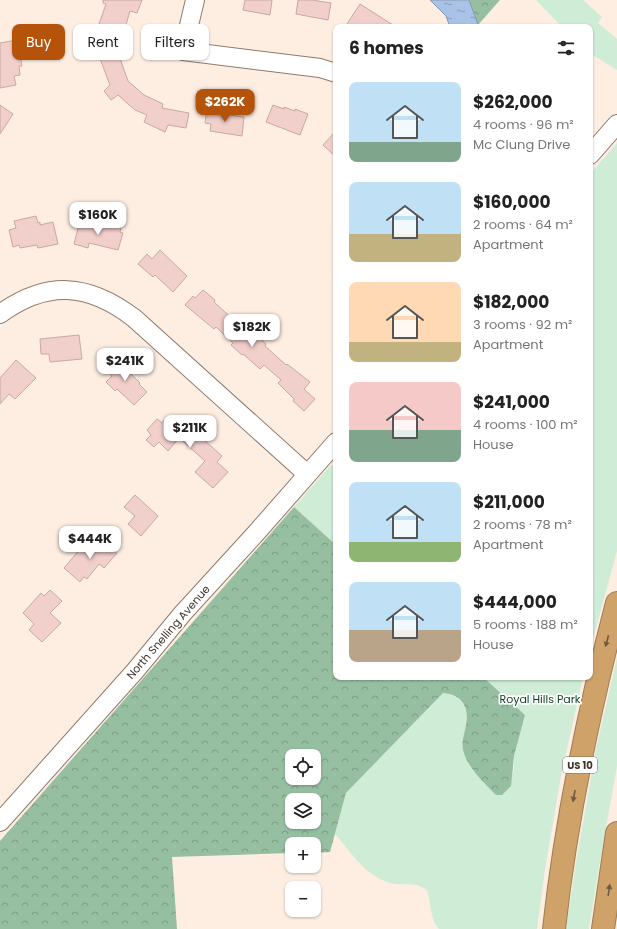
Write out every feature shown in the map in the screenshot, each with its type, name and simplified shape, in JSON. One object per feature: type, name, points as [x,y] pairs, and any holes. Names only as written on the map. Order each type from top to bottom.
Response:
[{"type":"highway","name":"US 10","points":[[554,929],[570,817],[586,734],[604,650],[617,603]]},
{"type":"highway","points":[[603,929],[617,833]]},
{"type":"street","points":[[195,0],[183,51],[320,68],[333,72]]},
{"type":"street","points":[[593,152],[617,124]]},
{"type":"street","points":[[0,314],[15,303],[50,291],[63,289],[92,294],[108,301],[121,308],[134,318],[307,474]]},
{"type":"street","name":"North Snelling Avenue","points":[[0,822],[135,671],[183,613],[333,445]]},
{"type":"green space","points":[[469,0],[500,0],[479,24]]},
{"type":"green space","points":[[536,0],[583,0],[602,17],[598,23],[617,39],[617,70],[593,55],[593,24],[559,24]]},
{"type":"green space","points":[[617,143],[617,551],[593,639],[593,171]]},
{"type":"green space","points":[[333,465],[333,542],[294,507],[329,467]]},
{"type":"green space","points":[[294,507],[333,542],[333,680],[486,680],[525,715],[514,756],[511,786],[502,795],[496,795],[476,774],[468,763],[462,745],[467,718],[465,707],[457,697],[451,694],[443,693],[346,793],[330,852],[321,853],[321,837],[285,837],[285,853],[172,857],[177,929],[0,929],[0,841]]},
{"type":"green space","points":[[617,658],[617,766],[589,929],[566,929],[577,856],[597,744]]},
{"type":"green space","name":"Royal Hills Park","points":[[486,680],[582,680],[561,776],[545,869],[537,929],[439,929],[432,915],[426,889],[417,885],[387,882],[371,874],[335,834],[346,793],[443,693],[451,694],[457,697],[465,707],[467,718],[462,745],[465,756],[477,774],[496,795],[514,771],[514,756],[525,715]]},
{"type":"water","points":[[430,0],[469,0],[478,24],[449,24],[446,16]]},
{"type":"building","points":[[103,0],[142,0],[137,13],[130,11],[126,24],[99,24],[106,4],[103,3]]},
{"type":"building","points":[[245,0],[272,0],[270,15],[243,10]]},
{"type":"building","points":[[298,0],[312,0],[331,3],[328,20],[296,14]]},
{"type":"building","points":[[360,4],[391,24],[347,24]]},
{"type":"building","points":[[12,41],[12,60],[21,60],[22,66],[19,66],[20,75],[14,76],[16,85],[0,88],[0,43]]},
{"type":"building","points":[[101,60],[121,60],[128,81],[144,95],[163,104],[162,108],[189,113],[186,128],[168,125],[165,132],[144,122],[147,115],[135,110],[118,95],[111,100],[104,91],[110,85]]},
{"type":"building","points":[[0,105],[13,114],[0,134]]},
{"type":"building","points":[[273,105],[295,111],[295,109],[308,114],[300,135],[266,122]]},
{"type":"building","points":[[207,109],[224,112],[223,114],[244,117],[242,136],[210,131],[211,124],[205,123]]},
{"type":"building","points":[[333,134],[333,154],[323,145]]},
{"type":"building","points":[[36,216],[38,223],[40,222],[40,225],[53,222],[58,244],[38,248],[37,245],[20,248],[19,245],[13,247],[9,230],[16,228],[14,221]]},
{"type":"building","points":[[80,221],[108,228],[108,225],[121,228],[120,232],[123,233],[118,250],[89,243],[88,248],[74,244]]},
{"type":"building","points":[[160,250],[187,276],[173,292],[155,275],[153,277],[138,264],[147,254],[152,259]]},
{"type":"building","points":[[203,290],[249,334],[252,331],[266,344],[265,346],[286,365],[287,364],[310,382],[304,389],[315,399],[304,411],[293,401],[294,399],[278,383],[281,380],[264,365],[260,369],[243,354],[242,355],[231,345],[233,343],[216,327],[214,329],[185,305],[193,296],[195,298]]},
{"type":"building","points":[[79,335],[82,359],[50,362],[49,354],[41,354],[40,339]]},
{"type":"building","points":[[113,359],[118,364],[120,363],[147,392],[134,405],[117,389],[115,391],[106,382],[112,376],[104,368]]},
{"type":"building","points":[[16,360],[36,378],[15,399],[9,394],[0,404],[0,378]]},
{"type":"building","points":[[157,419],[162,423],[164,420],[178,433],[186,424],[222,456],[217,462],[228,472],[213,488],[195,472],[205,461],[179,438],[168,451],[159,442],[154,447],[146,440],[151,435],[147,430]]},
{"type":"building","points":[[135,495],[158,516],[141,536],[128,524],[135,516],[124,507]]},
{"type":"building","points":[[100,538],[117,553],[104,568],[99,564],[87,579],[84,577],[80,582],[64,568],[86,542],[92,547]]},
{"type":"building","points":[[50,590],[62,601],[50,613],[61,623],[42,642],[29,630],[34,624],[23,613],[41,593],[44,596]]}]
